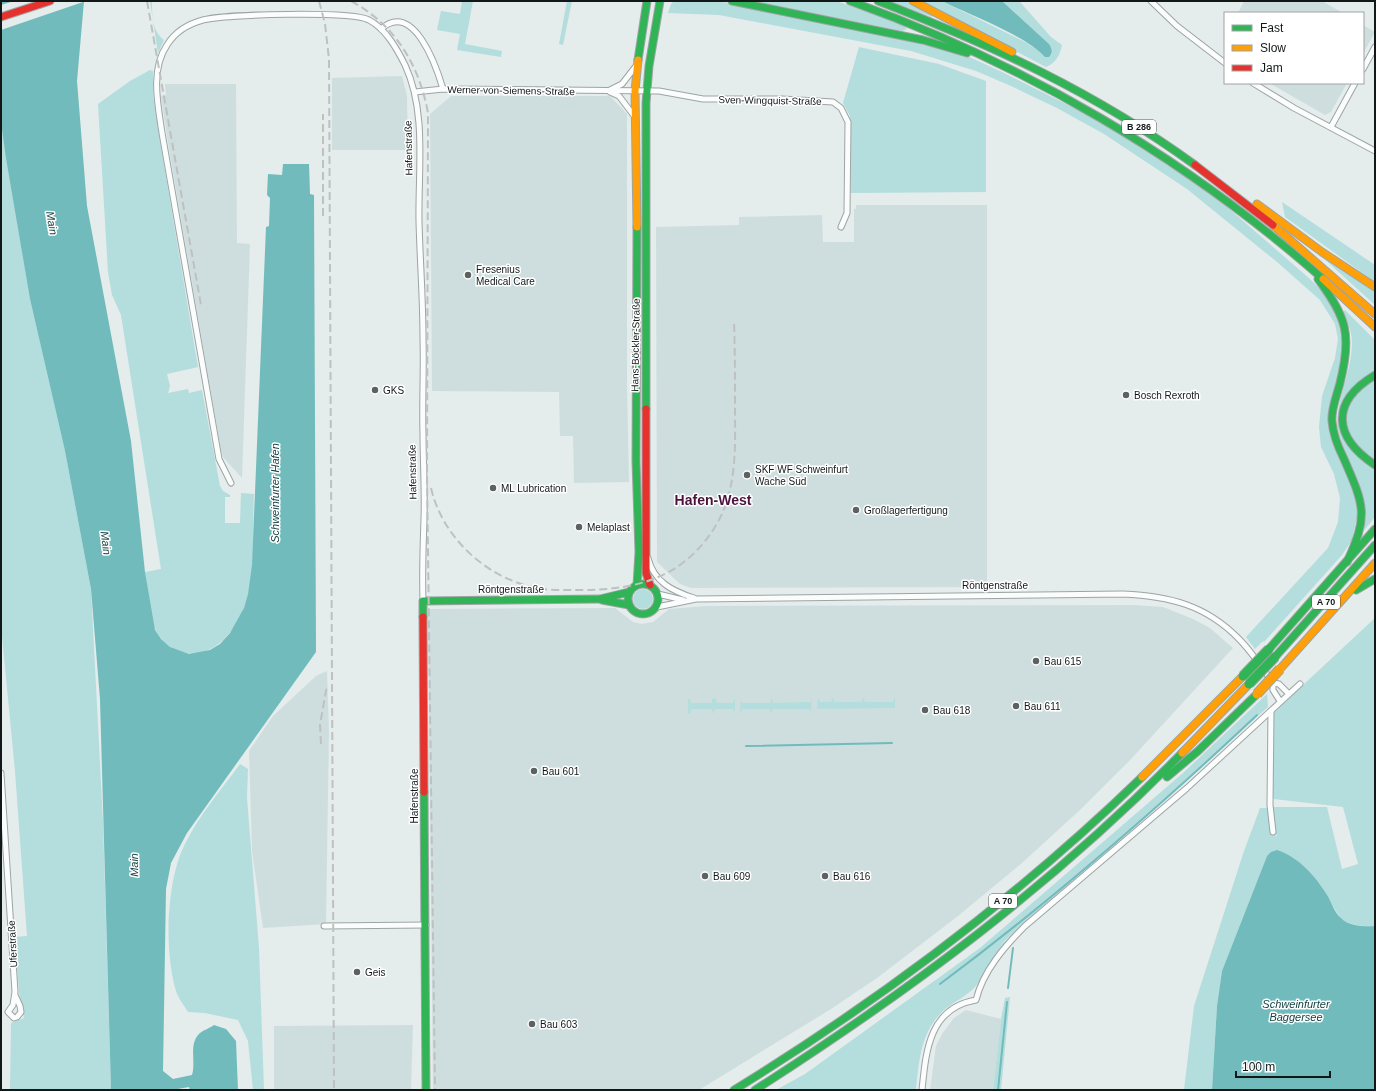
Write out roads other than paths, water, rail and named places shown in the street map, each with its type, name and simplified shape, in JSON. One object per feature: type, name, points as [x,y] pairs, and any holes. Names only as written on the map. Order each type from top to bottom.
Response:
[{"type":"main road","points":[[1,17],[50,1]]},
{"type":"main road","name":"Hans-Böckler-Straße","points":[[647,1],[637,64],[635,91],[636,277],[641,461],[646,503],[646,573],[650,585]]},
{"type":"main road","name":"Hans-Böckler-Straße","points":[[640,414],[647,277],[646,91],[648,66],[660,1]]},
{"type":"main road","points":[[732,1],[923,40],[984,57]]},
{"type":"main road","name":"B 286","points":[[850,1],[910,23],[984,57],[1080,105],[1155,151],[1248,216],[1307,264],[1375,327]]},
{"type":"main road","name":"B 286","points":[[878,1],[918,16],[1035,68],[1113,111],[1187,159],[1236,194],[1334,275],[1375,314]]},
{"type":"main road","name":"B 286","points":[[913,1],[1010,50],[1035,68]]},
{"type":"main road","points":[[1236,194],[1256,204],[1322,252],[1375,287]]},
{"type":"main road","points":[[1307,264],[1335,302],[1344,321],[1348,336],[1345,367],[1332,420],[1334,435],[1354,480],[1363,513],[1361,529],[1347,562]]},
{"type":"main road","points":[[1375,375],[1358,385],[1352,392],[1346,402],[1343,414],[1343,428],[1349,444],[1362,459],[1375,465]]},
{"type":"main road","name":"Hans-Böckler-Straße","points":[[637,585],[639,552],[637,503],[641,461]]},
{"type":"main road","name":"A 70","points":[[734,1090],[818,1037],[878,996],[1002,902],[1069,846],[1126,794],[1243,676],[1269,649],[1375,529]]},
{"type":"main road","name":"A 70","points":[[755,1090],[862,1020],[960,949],[1045,881],[1142,793],[1275,657],[1375,545]]},
{"type":"main road","points":[[1142,793],[1170,774],[1198,752],[1280,669],[1375,563]]},
{"type":"main road","points":[[1345,597],[1375,579]]},
{"type":"main road","points":[[637,585],[650,585],[658,594],[657,607],[649,614],[644,615],[635,612],[629,605],[629,592],[637,585]]},
{"type":"main road","name":"Röntgenstraße","points":[[600,599],[629,592]]},
{"type":"main road","name":"Röntgenstraße","points":[[423,601],[600,599],[629,605]]},
{"type":"main road","name":"Hafenstraße","points":[[423,601],[426,1090]]},
{"type":"street","points":[[1151,1],[1183,30],[1224,62]]},
{"type":"street","name":"Hafenstraße","points":[[231,483],[219,459],[162,133],[157,97],[157,73],[160,60],[167,45],[179,31],[196,22],[219,17],[348,15],[368,20],[381,29],[399,53],[415,92],[418,116],[419,218],[423,291],[423,601]]},
{"type":"street","points":[[381,29],[393,16]]},
{"type":"street","points":[[412,21],[424,38],[437,67],[443,89]]},
{"type":"street","points":[[1364,67],[1375,47]]},
{"type":"street","name":"Hans-Böckler-Straße","points":[[607,91],[622,84],[631,75],[637,64]]},
{"type":"street","points":[[1255,84],[1294,108],[1375,151]]},
{"type":"street","points":[[1331,127],[1354,84]]},
{"type":"street","name":"Werner-von-Siemens-Straße","points":[[415,92],[443,89],[646,91]]},
{"type":"street","points":[[607,91],[619,96],[636,117]]},
{"type":"street","name":"Sven-Wingquist-Straße","points":[[646,91],[660,91],[703,99],[804,100],[833,102],[838,105],[844,112],[848,122],[847,213],[841,227]]},
{"type":"street","points":[[636,173],[646,173]]},
{"type":"street","points":[[636,277],[647,277]]},
{"type":"street","points":[[637,503],[646,503]]},
{"type":"street","points":[[647,552],[653,570],[662,583],[677,593],[696,599]]},
{"type":"street","name":"Röntgenstraße","points":[[658,594],[684,600]]},
{"type":"street","name":"Röntgenstraße","points":[[657,607],[684,600],[696,599],[1123,594],[1147,595],[1200,608],[1220,622],[1241,640],[1273,683],[1273,690],[1280,701]]},
{"type":"street","name":"Röntgenstraße","points":[[1273,683],[1279,684],[1288,693]]},
{"type":"street","points":[[922,1090],[927,1048],[935,1030],[944,1016],[953,1008],[965,1002],[976,1000],[979,986],[1001,953],[1021,931],[1181,793],[1271,711],[1288,693],[1300,684]]},
{"type":"street","points":[[1271,711],[1270,805],[1273,832]]},
{"type":"street","name":"Uferstraße","points":[[1,773],[15,995]]},
{"type":"street","points":[[324,926],[426,925]]},
{"type":"water","points":[[1,1],[84,1],[77,81],[87,206],[131,441],[145,572],[155,630],[161,639],[170,647],[189,654],[210,650],[220,644],[230,633],[244,608],[248,594],[252,565],[266,227],[269,226],[270,198],[267,195],[268,174],[282,175],[283,164],[309,164],[310,194],[314,195],[316,652],[187,833],[171,863],[166,889],[163,1071],[173,1079],[192,1075],[195,1039],[203,1031],[214,1025],[226,1029],[236,1041],[238,1090],[190,1090],[189,1087],[172,1090],[111,1090],[100,699],[91,589],[65,451],[30,299],[6,158],[1,122]]},
{"type":"water","points":[[942,1],[1002,1],[1049,44],[1052,52],[1049,57],[1045,57],[1036,49],[1011,33]]},
{"type":"water","name":"Schweinfurter Baggersee","points":[[1277,850],[1293,857],[1306,868],[1318,881],[1337,914],[1342,919],[1353,925],[1375,926],[1375,1090],[1212,1090],[1217,1006],[1222,971],[1267,856],[1271,852]]},
{"type":"waterway","points":[[940,984],[981,953],[1102,854],[1142,820],[1257,715]]},
{"type":"waterway","points":[[746,746],[892,743]]},
{"type":"waterway","points":[[1008,988],[1013,948]]},
{"type":"waterway","points":[[998,1090],[1007,1002]]},
{"type":"railway","points":[[147,1],[201,305]]},
{"type":"railway","points":[[319,1],[325,24],[329,59],[334,1090]]},
{"type":"railway","points":[[351,1],[367,11],[380,22],[403,48],[418,78],[428,113],[427,473],[435,1090]]},
{"type":"railway","points":[[323,114],[323,216]]},
{"type":"railway","points":[[431,488],[437,506],[455,538],[482,563],[498,574],[514,582],[550,590],[568,590],[621,587],[639,584],[657,578],[688,558],[702,544],[715,527],[728,498],[734,467],[735,451],[734,322]]},
{"type":"railway","points":[[321,744],[320,725],[327,685]]},
{"type":"place","name":"Fresenius Medical Care","points":[[468,275]]},
{"type":"place","name":"GKS","points":[[375,390]]},
{"type":"place","name":"Bosch Rexroth","points":[[1126,395]]},
{"type":"place","name":"SKF WF Schweinfurt Wache Süd","points":[[747,475]]},
{"type":"place","name":"ML Lubrication","points":[[493,488]]},
{"type":"place","name":"Großlagerfertigung","points":[[856,510]]},
{"type":"place","name":"Melaplast","points":[[579,527]]},
{"type":"place","name":"Bau 615","points":[[1036,661]]},
{"type":"place","name":"Bau 611","points":[[1016,706]]},
{"type":"place","name":"Bau 618","points":[[925,710]]},
{"type":"place","name":"Bau 601","points":[[534,771]]},
{"type":"place","name":"Bau 609","points":[[705,876]]},
{"type":"place","name":"Bau 616","points":[[825,876]]},
{"type":"place","name":"Geis","points":[[357,972]]},
{"type":"place","name":"Bau 603","points":[[532,1024]]},
{"type":"district","name":"Hafen-West","points":[[713,500]]},
{"type":"water label","name":"Main","points":[[52,223]]},
{"type":"water label","name":"Schweinfurter Hafen","points":[[275,493]]},
{"type":"water label","name":"Main","points":[[106,543]]},
{"type":"water label","name":"Main","points":[[134,865]]}]
